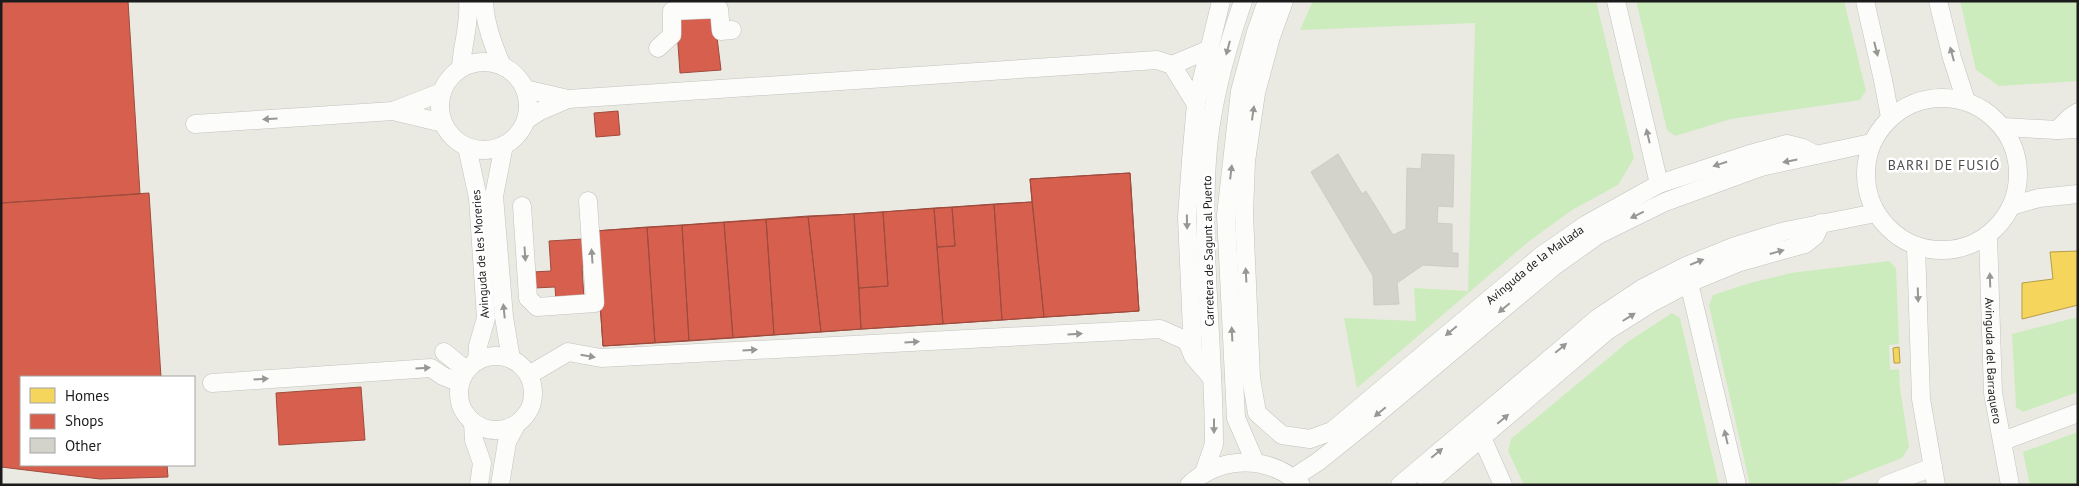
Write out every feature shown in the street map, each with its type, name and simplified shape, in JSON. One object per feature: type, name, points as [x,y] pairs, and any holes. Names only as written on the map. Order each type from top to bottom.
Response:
[{"type":"street","points":[[461,68],[470,14],[468,1]]},
{"type":"street","points":[[484,1],[492,41],[502,66]]},
{"type":"street","points":[[1193,356],[1187,218],[1196,104],[1221,1]]},
{"type":"street","name":"Carretera de Sagunt al Puerto","points":[[1204,473],[1214,444],[1205,214],[1207,158],[1218,88],[1243,1]]},
{"type":"street","name":"Carretera de Sagunt al Puerto","points":[[1255,462],[1236,418],[1226,215],[1240,91],[1256,32],[1267,1]]},
{"type":"street","points":[[1235,382],[1250,358],[1244,214],[1246,161],[1256,93],[1271,37],[1284,1]]},
{"type":"street","points":[[1616,1],[1659,184]]},
{"type":"street","points":[[1864,1],[1890,117]]},
{"type":"street","points":[[1938,1],[1952,58],[1966,101]]},
{"type":"street","points":[[658,48],[672,35],[672,11],[718,9],[721,31],[732,30]]},
{"type":"street","points":[[1172,65],[1210,48]]},
{"type":"street","points":[[525,89],[568,99],[1157,60],[1172,65],[1196,104]]},
{"type":"street","points":[[526,120],[528,99],[525,89],[511,72],[502,66],[488,62],[474,63],[461,68],[450,78],[442,92],[440,107],[443,123],[452,137],[467,147],[479,150],[492,150],[504,146],[514,139],[526,120],[540,111],[568,99]]},
{"type":"street","points":[[393,112],[442,92]]},
{"type":"street","points":[[1942,97],[1966,101],[1988,112],[2003,127],[2013,145],[2018,166],[2017,190],[2011,206],[2001,223],[1988,235],[1972,244],[1954,250],[1933,250],[1916,246],[1893,233],[1876,213],[1870,200],[1865,179],[1866,161],[1872,143],[1878,131],[1890,117],[1908,105],[1926,99],[1942,97]]},
{"type":"street","points":[[195,124],[393,112],[443,123]]},
{"type":"street","points":[[2057,130],[2078,112]]},
{"type":"street","points":[[2003,127],[2057,130],[2078,129]]},
{"type":"street","name":"Avinguda de la Mallada","points":[[1297,481],[1553,267],[1598,235],[1665,202],[1761,167],[1872,143]]},
{"type":"street","name":"Avinguda de la Mallada","points":[[1250,358],[1257,413],[1282,435],[1310,439],[1332,431],[1541,256],[1587,224],[1659,184],[1750,154],[1787,144],[1803,148],[1816,155]]},
{"type":"street","name":"Avinguda de les Moreries","points":[[504,146],[494,196],[504,317],[511,359]]},
{"type":"street","name":"Avinguda de les Moreries","points":[[467,147],[478,198],[486,318],[468,371]]},
{"type":"street","points":[[2011,206],[2039,198],[2078,194]]},
{"type":"street","points":[[522,206],[528,298],[537,307],[585,304],[595,303],[588,201]]},
{"type":"street","points":[[1400,485],[1598,318],[1643,288],[1686,266],[1736,246],[1785,231],[1876,213]]},
{"type":"street","points":[[1426,485],[1607,331],[1653,302],[1689,283],[1740,262],[1805,244],[1816,236],[1821,224]]},
{"type":"street","name":"Avinguda del Barraquero","points":[[1988,235],[1993,393],[2010,485]]},
{"type":"street","points":[[1916,246],[1921,399],[1936,485]]},
{"type":"street","points":[[1689,283],[1737,485]]},
{"type":"street","points":[[529,375],[568,352],[601,358],[1160,329],[1187,341],[1193,356],[1212,378]]},
{"type":"street","points":[[444,352],[468,371]]},
{"type":"street","points":[[212,383],[431,368],[443,376],[468,371],[488,357],[500,356],[511,359],[529,375],[533,389],[532,403],[526,416],[516,425],[502,431],[486,430],[473,423],[463,412],[458,398],[468,371]]},
{"type":"street","points":[[1358,429],[1359,409]]},
{"type":"street","points":[[2002,441],[2078,413]]},
{"type":"street","points":[[473,423],[474,440],[482,463],[479,485]]},
{"type":"street","points":[[500,485],[507,442],[516,425]]},
{"type":"street","points":[[1482,438],[1503,485]]},
{"type":"street","points":[[1189,485],[1204,473],[1228,464],[1255,462],[1272,466],[1297,481]]},
{"type":"street","points":[[1886,485],[1933,467]]},
{"type":"green space","points":[[1313,1],[1596,1],[1634,158],[1618,185],[1572,210],[1528,242],[1357,388],[1344,318],[1416,321],[1414,288],[1468,291],[1475,23],[1300,30]]},
{"type":"green space","points":[[1636,1],[1844,1],[1866,91],[1860,100],[1731,119],[1675,136],[1667,130]]},
{"type":"green space","points":[[1960,1],[2078,1],[2078,81],[1999,86],[1976,70]]},
{"type":"green space","points":[[1889,261],[1896,268],[1899,344],[1889,345],[1890,370],[1899,369],[1909,447],[1902,458],[1833,485],[1750,485],[1709,306],[1713,295],[1750,283],[1791,273]]},
{"type":"green space","points":[[1672,313],[1680,318],[1719,485],[1524,485],[1508,451],[1511,439],[1629,341]]},
{"type":"green space","points":[[2078,317],[2078,392],[2023,412],[2016,407],[2012,334]]},
{"type":"green space","points":[[2078,432],[2078,485],[2030,485],[2023,452]]},
{"type":"building: Homes","points":[[2078,251],[2078,305],[2022,319],[2022,283],[2053,279],[2050,252]]},
{"type":"building: Homes","points":[[1899,347],[1900,363],[1894,363],[1893,348]]},
{"type":"building: Shops","points":[[1,1],[128,1],[140,194],[1,203]]},
{"type":"building: Shops","points":[[714,13],[721,70],[680,73],[676,16]]},
{"type":"building: Shops","points":[[618,111],[620,135],[596,137],[594,113]]},
{"type":"building: Shops","points":[[1130,173],[1139,311],[603,346],[595,231],[1032,202],[1030,179]]},
{"type":"building: Shops","points":[[1130,173],[1139,311],[1044,317],[1030,179]]},
{"type":"building: Shops","points":[[149,193],[161,376],[20,376],[20,466],[167,466],[168,477],[100,479],[1,467],[1,203]]},
{"type":"building: Shops","points":[[1032,202],[1044,317],[1002,320],[994,204]]},
{"type":"building: Shops","points":[[994,204],[1002,320],[943,324],[937,247],[955,246],[952,207]]},
{"type":"building: Shops","points":[[952,207],[955,246],[937,247],[934,208]]},
{"type":"building: Shops","points":[[934,208],[943,324],[861,329],[859,288],[888,286],[883,212]]},
{"type":"building: Shops","points":[[883,212],[888,286],[859,288],[854,214]]},
{"type":"building: Shops","points":[[854,214],[861,329],[821,332],[808,216]]},
{"type":"building: Shops","points":[[808,216],[821,332],[774,335],[766,219]]},
{"type":"building: Shops","points":[[766,219],[774,335],[733,338],[724,222]]},
{"type":"building: Shops","points":[[724,222],[733,338],[689,341],[682,225]]},
{"type":"building: Shops","points":[[682,225],[689,341],[655,343],[647,227]]},
{"type":"building: Shops","points":[[647,227],[655,343],[603,346],[595,231]]},
{"type":"building: Shops","points":[[583,239],[586,266],[582,267],[584,299],[556,301],[555,287],[534,288],[533,272],[551,271],[549,241]]},
{"type":"building: Shops","points":[[361,387],[365,440],[279,445],[276,393]]},
{"type":"building: Other","points":[[1338,154],[1362,194],[1366,191],[1393,235],[1406,229],[1407,168],[1421,169],[1422,154],[1454,155],[1453,207],[1438,206],[1437,223],[1452,224],[1452,253],[1458,253],[1458,267],[1423,265],[1397,283],[1399,304],[1374,305],[1373,276],[1311,172]]},
{"type":"district","name":"BARRI DE FUSIÓ","points":[[1944,165]]}]
